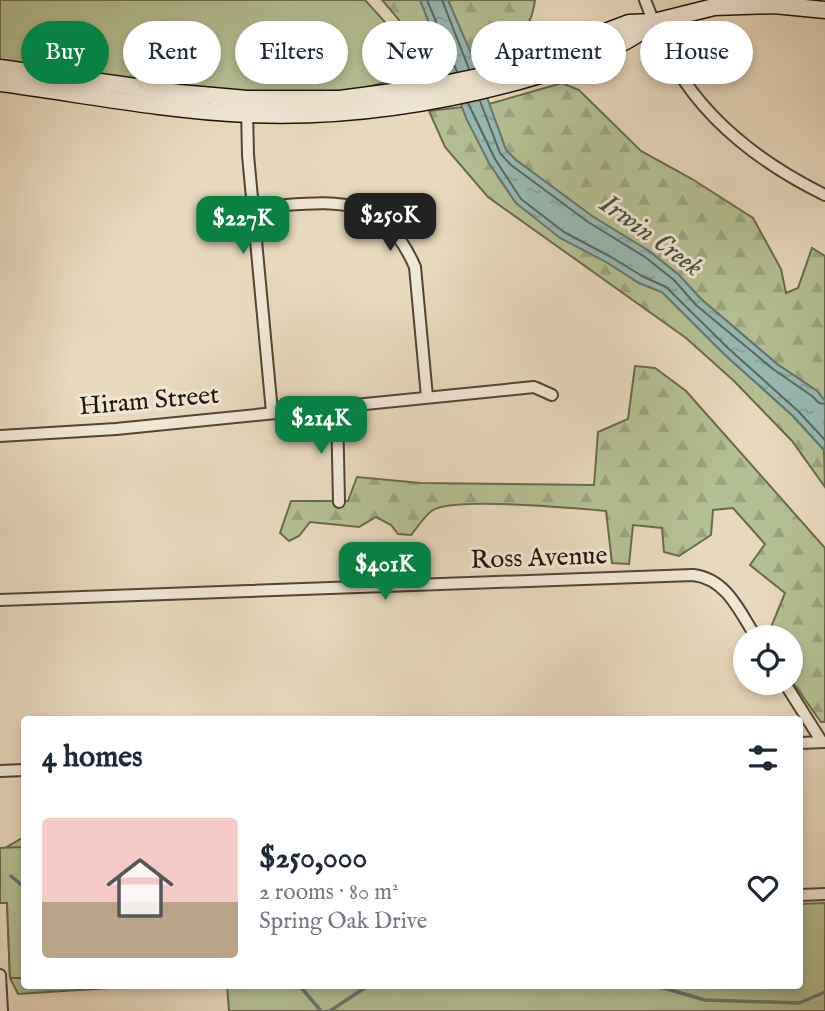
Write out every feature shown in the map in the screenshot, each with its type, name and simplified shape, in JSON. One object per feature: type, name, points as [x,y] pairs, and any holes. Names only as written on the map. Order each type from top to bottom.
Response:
[{"type":"main road","points":[[658,21],[715,7],[774,5],[825,10]]},
{"type":"main road","points":[[0,83],[187,109],[247,106],[357,111],[500,79],[629,23],[640,23]]},
{"type":"main road","points":[[0,68],[178,93],[247,106]]},
{"type":"street","points":[[645,0],[654,21]]},
{"type":"street","points":[[688,84],[709,112],[767,163],[825,195]]},
{"type":"street","points":[[247,106],[248,155],[272,412]]},
{"type":"street","points":[[254,207],[332,202],[350,205],[373,214],[393,230],[408,251],[415,267],[427,397]]},
{"type":"street","name":"Hiram Street","points":[[0,436],[116,429],[534,387],[552,395]]},
{"type":"street","points":[[337,408],[339,502]]},
{"type":"street","name":"Ross Avenue","points":[[0,600],[693,575],[704,576],[723,586],[748,625]]},
{"type":"street","points":[[793,695],[823,742],[803,743]]},
{"type":"street","points":[[0,771],[21,770]]},
{"type":"street","points":[[803,895],[825,894]]},
{"type":"street","points":[[0,975],[2,1011]]},
{"type":"green space","points":[[0,0],[365,0],[384,21],[362,21],[362,84],[378,84],[357,90],[237,92],[174,84],[221,84],[221,21],[123,21],[123,78],[109,76],[109,21],[21,21],[21,65],[0,62]]},
{"type":"green space","points":[[382,0],[535,0],[529,21],[471,21],[471,56],[457,57],[457,21],[400,21]]},
{"type":"green space","points":[[559,84],[579,90],[641,151],[692,179],[753,218],[781,269],[786,293],[798,288],[812,248],[825,256],[825,401],[817,391],[777,364],[649,251],[592,216],[516,160],[506,150],[489,104]]},
{"type":"green space","points":[[462,107],[489,163],[516,203],[639,283],[662,292],[724,354],[793,416],[824,450],[825,487],[792,441],[734,381],[686,338],[488,197],[445,147],[429,111]]},
{"type":"green space","points":[[635,366],[655,368],[686,391],[825,548],[825,722],[821,722],[802,695],[803,625],[772,625],[785,593],[750,565],[765,544],[733,508],[713,510],[711,535],[679,556],[664,552],[662,528],[633,525],[629,564],[612,563],[606,511],[516,504],[465,504],[433,510],[411,535],[398,534],[391,525],[376,517],[359,527],[310,522],[299,536],[289,541],[280,533],[291,501],[348,501],[357,477],[421,483],[594,485],[598,432],[628,419]]},
{"type":"green space","points":[[21,839],[21,989],[95,989],[18,994],[10,978],[5,848]]},
{"type":"green space","points":[[21,847],[21,978],[10,978],[7,903],[0,903],[0,848]]},
{"type":"green space","points":[[825,903],[825,1011],[229,1011],[227,989],[803,989],[803,904]]},
{"type":"water","points":[[420,0],[448,0],[471,53],[471,84],[482,84],[506,150],[516,160],[592,216],[649,251],[777,364],[817,391],[825,401],[825,451],[793,416],[724,354],[662,292],[639,283],[560,238],[516,203],[489,163],[467,120],[453,84],[457,84],[457,21],[428,21]]},
{"type":"waterway","points":[[11,876],[21,884]]},
{"type":"waterway","points":[[302,989],[321,1011]]},
{"type":"waterway","points":[[330,1011],[363,989]]},
{"type":"waterway","points":[[667,989],[705,1000],[799,1003],[825,992]]},
{"type":"water label","name":"Irwin Creek","points":[[651,236]]}]
